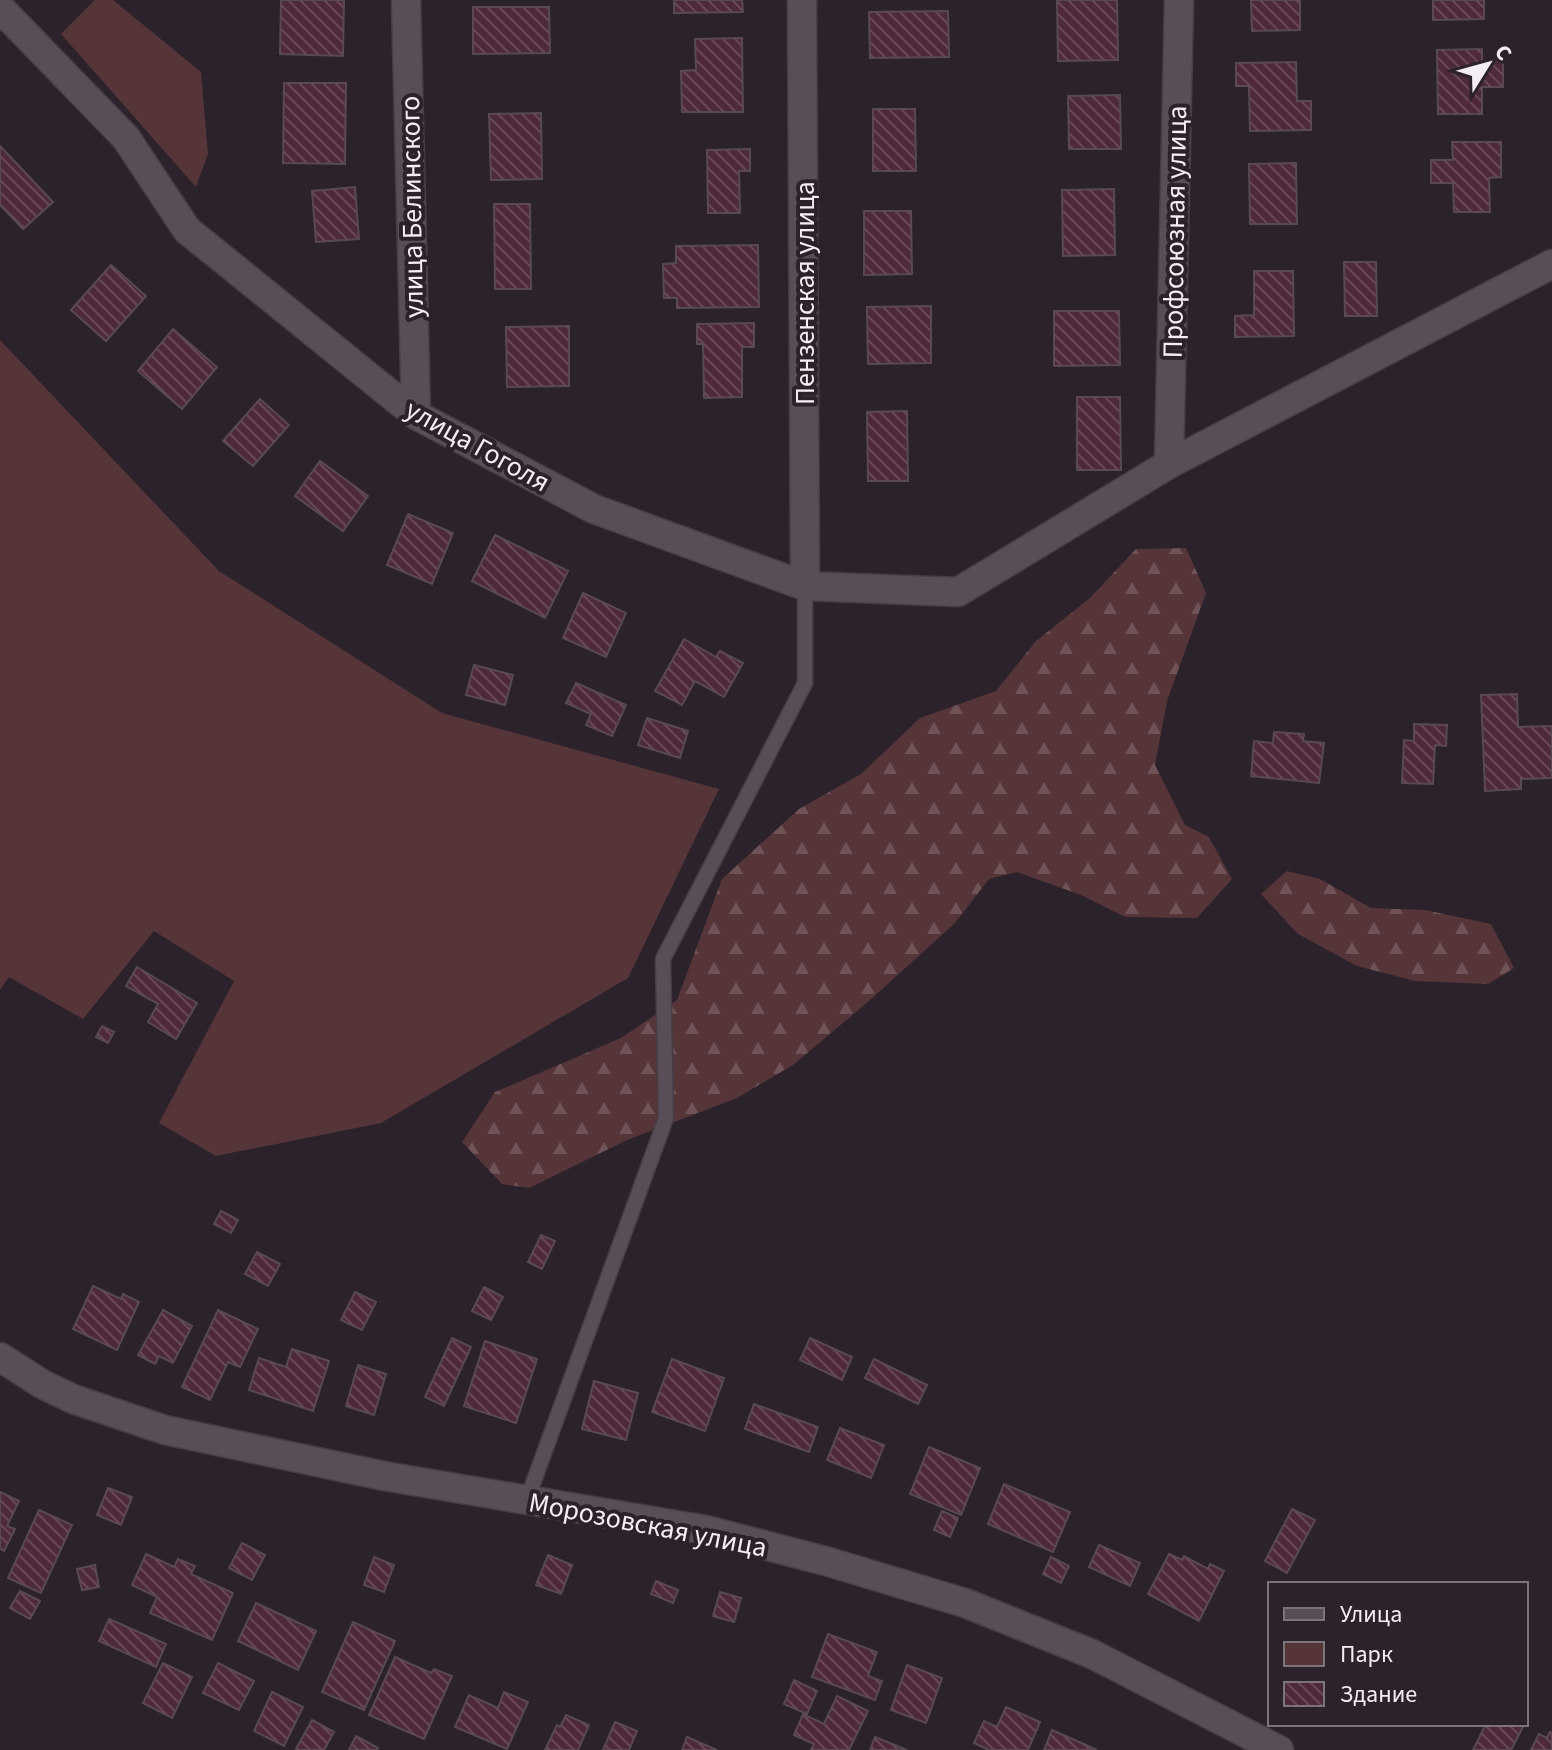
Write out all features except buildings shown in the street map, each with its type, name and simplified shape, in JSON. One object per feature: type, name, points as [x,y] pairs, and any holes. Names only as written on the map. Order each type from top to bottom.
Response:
[{"type":"street","name":"улица Белинского","points":[[406,0],[416,415]]},
{"type":"street","name":"Пензенская улица","points":[[802,0],[805,586]]},
{"type":"street","name":"Профсоюзная улица","points":[[1169,464],[1179,0]]},
{"type":"street","name":"улица Гоголя","points":[[0,8],[126,138],[187,230],[416,415],[594,509],[805,586],[958,592],[1169,464]]},
{"type":"street","points":[[1169,464],[1552,264]]},
{"type":"street","name":"Морозовская улица","points":[[0,1357],[42,1384],[73,1399],[165,1430],[384,1476],[706,1530],[829,1562],[965,1603],[1092,1654],[1279,1750]]},
{"type":"lane","points":[[527,1500],[666,1118],[663,959],[805,683],[805,586]]},
{"type":"green space","points":[[95,0],[113,0],[201,72],[208,154],[196,187],[61,34]]},
{"type":"green space","points":[[0,340],[219,571],[442,713],[719,789],[628,978],[381,1123],[216,1156],[159,1123],[234,981],[154,931],[83,1019],[9,977],[0,990]]},
{"type":"green space","points":[[1186,548],[1206,593],[1167,701],[1155,765],[1185,825],[1209,837],[1232,879],[1197,918],[1125,917],[1081,895],[1017,872],[989,879],[955,923],[869,1001],[793,1065],[737,1098],[627,1140],[529,1188],[502,1184],[462,1142],[495,1092],[621,1038],[677,1000],[722,879],[799,809],[861,774],[920,718],[996,691],[1036,641],[1090,598],[1136,549]]},
{"type":"green space","points":[[1287,871],[1320,879],[1371,908],[1425,910],[1491,924],[1514,968],[1488,984],[1415,981],[1357,966],[1298,934],[1261,894]]}]
